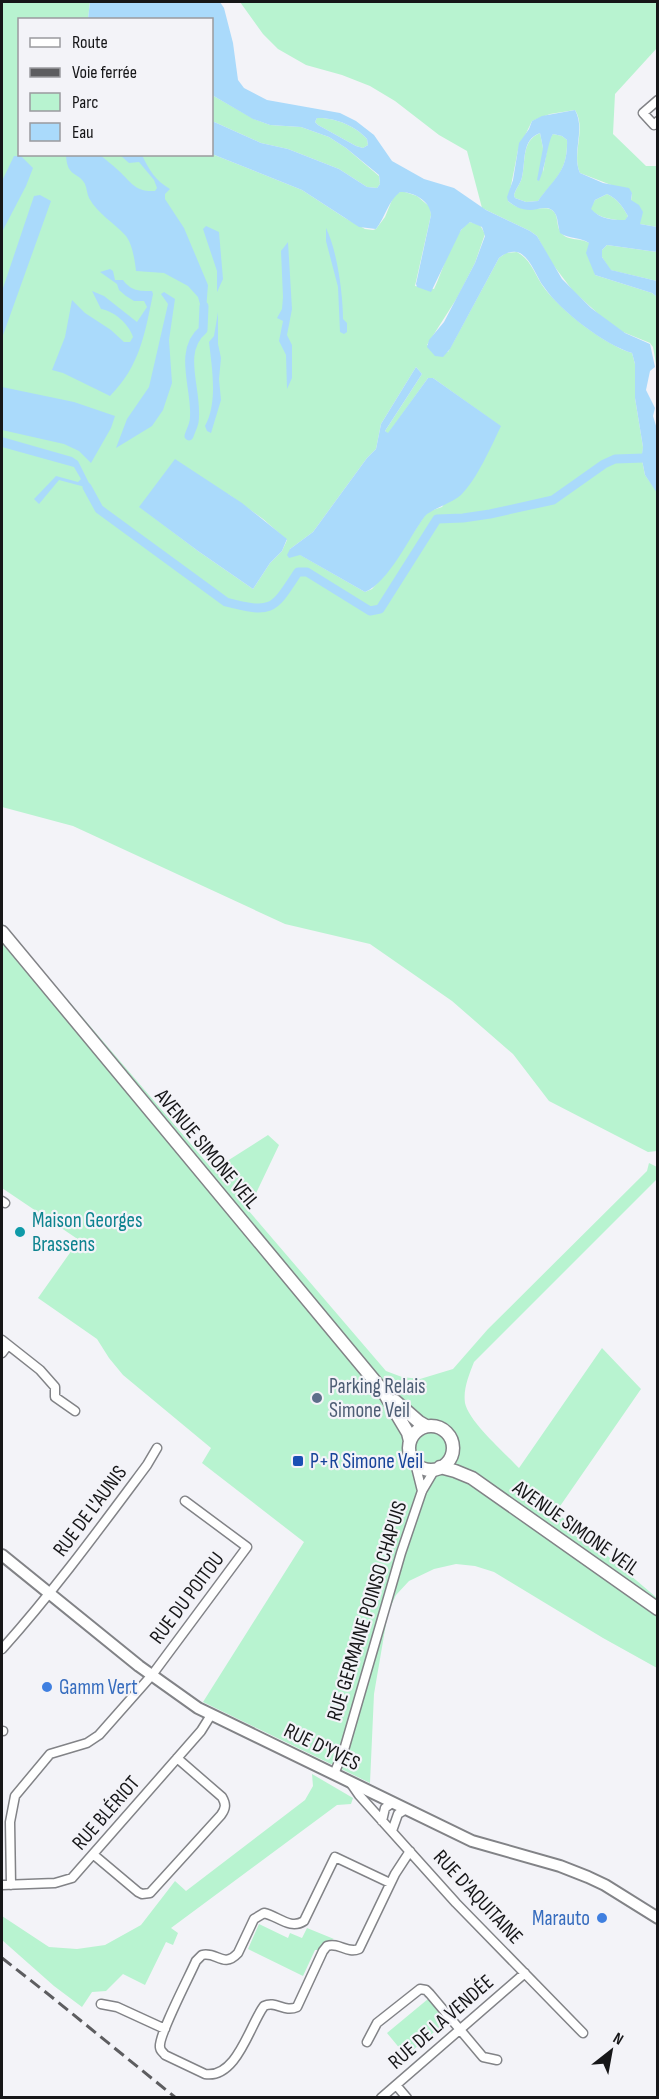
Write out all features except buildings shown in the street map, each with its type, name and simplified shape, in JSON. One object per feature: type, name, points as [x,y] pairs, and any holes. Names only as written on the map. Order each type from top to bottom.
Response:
[{"type":"main road","name":"AVENUE SIMONE VEIL","points":[[2,932],[383,1391]]},
{"type":"main road","points":[[383,1391],[426,1426]]},
{"type":"main road","points":[[383,1391],[408,1433],[409,1451],[415,1463],[424,1468],[455,1471],[472,1478]]},
{"type":"main road","points":[[410,1441],[417,1430],[426,1426],[437,1426],[446,1432],[451,1440],[452,1450],[447,1462],[438,1468]]},
{"type":"main road","points":[[452,1450],[472,1478]]},
{"type":"main road","name":"AVENUE SIMONE VEIL","points":[[472,1478],[657,1609]]},
{"type":"street","points":[[657,100],[644,113],[654,124],[657,121]]},
{"type":"street","points":[[2,1353],[5,1343],[40,1370],[55,1387],[55,1397],[75,1411]]},
{"type":"street","name":"RUE DE L'AUNIS","points":[[2,1649],[49,1594],[147,1465],[157,1448]]},
{"type":"street","name":"RUE GERMAINE POINSO CHAPUIS","points":[[415,1463],[422,1491]]},
{"type":"street","name":"RUE GERMAINE POINSO CHAPUIS","points":[[334,1774],[344,1750],[401,1553],[422,1491],[438,1468]]},
{"type":"street","name":"RUE DU POITOU","points":[[152,1675],[247,1547],[185,1501]]},
{"type":"street","name":"RUE D'YVES","points":[[2,1555],[152,1675],[198,1708],[479,1843],[560,1866],[588,1877],[605,1885],[657,1918]]},
{"type":"street","points":[[6,1885],[10,1822],[15,1796],[50,1754],[87,1743],[99,1736],[152,1675]]},
{"type":"street","name":"RUE BLÉRIOT","points":[[6,1885],[65,1881],[77,1874],[201,1731],[211,1715]]},
{"type":"street","points":[[94,1855],[138,1892],[146,1894],[153,1891],[221,1815],[225,1810],[222,1797],[177,1758]]},
{"type":"street","name":"RUE D'AQUITAINE","points":[[350,1782],[456,1903],[584,2032]]},
{"type":"street","points":[[382,1821],[385,1808],[392,1803]]},
{"type":"street","points":[[392,1831],[398,1814],[406,1809]]},
{"type":"street","points":[[390,1883],[333,1854],[304,1921],[295,1925],[264,1913],[254,1919],[234,1957],[223,1960],[207,1953],[199,1957],[159,2046],[165,2055],[204,2074],[217,2073],[243,2047],[264,2006],[273,2004],[287,2010],[297,2007],[327,1946],[337,1945],[349,1951],[359,1949],[390,1883],[410,1851]]},
{"type":"street","name":"RUE DE LA VENDÉE","points":[[381,2097],[525,1973]]},
{"type":"street","points":[[367,2042],[377,2023],[420,1989],[430,1994],[483,2057],[497,2060]]},
{"type":"street","points":[[101,2004],[117,2007],[165,2029]]},
{"type":"street","points":[[396,2085],[407,2097]]},
{"type":"green space","points":[[2,2],[90,2],[88,18],[18,18],[18,156],[213,154],[302,190],[345,218],[365,229],[373,230],[385,217],[396,194],[402,191],[417,196],[430,207],[431,215],[415,286],[434,289],[458,234],[470,222],[480,225],[485,234],[475,263],[457,298],[427,345],[448,352],[499,258],[506,253],[517,252],[530,264],[545,289],[573,317],[610,343],[632,353],[635,364],[635,398],[643,447],[642,460],[645,475],[658,493],[657,1151],[648,1152],[549,1101],[513,1054],[452,1001],[370,944],[285,924],[73,826],[2,807]],"holes":[[[416,367],[422,374],[385,431],[388,434],[428,378],[433,378],[500,426],[442,507],[427,512],[388,571],[372,589],[365,592],[290,549],[313,532],[376,449],[381,424]],[[228,494],[263,519],[287,540],[282,551],[270,563],[253,589],[140,507]]]},
{"type":"green space","points":[[240,2],[657,2],[657,48],[615,94],[613,134],[646,166],[657,166],[657,227],[640,224],[631,201],[632,193],[580,173],[577,157],[580,125],[575,110],[550,114],[532,121],[518,150],[508,201],[521,208],[552,210],[556,215],[559,229],[566,237],[589,243],[595,275],[652,293],[657,297],[657,401],[656,364],[650,343],[623,332],[604,319],[573,291],[551,262],[537,236],[482,208],[467,151],[439,135],[395,101],[370,86],[306,65],[278,49],[263,34]]},
{"type":"green space","points":[[213,96],[254,119],[270,125],[301,127],[329,137],[379,176],[380,184],[377,188],[367,187],[339,169],[288,149],[261,143],[213,121]]},
{"type":"green space","points":[[317,118],[330,119],[351,126],[367,139],[368,145],[363,148],[356,146],[318,125],[315,122]]},
{"type":"green space","points":[[540,133],[543,148],[543,172],[549,139],[553,134],[567,140],[567,151],[563,167],[555,180],[538,201],[526,202],[515,198],[514,195],[521,179],[527,146]]},
{"type":"green space","points":[[607,194],[624,209],[628,216],[625,221],[602,217],[590,209],[595,200]]},
{"type":"green space","points":[[607,245],[657,252],[657,281],[610,270],[602,257],[602,250]]},
{"type":"green space","points":[[2,923],[213,1170],[268,1135],[279,1145],[248,1210],[386,1371],[402,1377],[420,1379],[453,1369],[488,1329],[647,1171],[649,1163],[657,1167],[657,1179],[474,1362],[467,1382],[465,1403],[473,1419],[519,1468],[602,1348],[641,1389],[556,1512],[657,1598],[657,1668],[494,1572],[475,1566],[456,1564],[434,1569],[409,1581],[396,1595],[388,1612],[374,1694],[370,1783],[203,1702],[304,1542],[202,1463],[211,1448],[123,1375],[97,1339],[38,1298],[79,1240],[2,1188]]},
{"type":"green space","points":[[312,1774],[353,1798],[351,1804],[337,1805],[171,1928],[178,1933],[173,1945],[166,1942],[145,1985],[123,1974],[106,1991],[92,1992],[82,2007],[54,1986],[2,1940],[2,1916],[49,1947],[77,1949],[105,1945],[141,1925],[175,1881],[186,1891],[305,1800],[313,1786]]},
{"type":"green space","points":[[259,1924],[288,1938],[290,1933],[302,1938],[307,1928],[334,1939],[325,1942],[318,1950],[315,1950],[303,1976],[248,1949]]},
{"type":"green space","points":[[428,1999],[447,2021],[406,2056],[387,2033]]},
{"type":"water","points":[[90,2],[220,2],[224,8],[233,43],[238,80],[244,88],[267,100],[340,113],[356,121],[374,135],[392,161],[424,179],[454,188],[486,210],[537,236],[562,279],[591,308],[625,333],[650,344],[655,367],[650,371],[646,390],[655,408],[653,416],[657,429],[657,493],[645,475],[642,460],[629,456],[642,454],[643,447],[635,398],[635,364],[632,353],[609,343],[572,316],[551,296],[524,256],[512,252],[499,258],[450,349],[443,357],[435,356],[427,347],[429,340],[444,322],[475,263],[485,236],[482,227],[470,222],[461,230],[431,292],[417,287],[431,215],[428,205],[410,193],[400,192],[392,200],[376,229],[359,227],[302,190],[213,154],[213,121],[261,143],[288,149],[339,169],[367,187],[377,188],[380,184],[379,175],[329,137],[301,127],[270,125],[253,119],[213,96],[213,18],[88,18]],"holes":[[[317,118],[351,126],[362,134],[367,139],[368,145],[363,148],[356,146],[315,122]]]},
{"type":"water","points":[[575,110],[579,125],[577,158],[580,173],[603,183],[629,188],[632,193],[631,200],[639,205],[643,212],[640,224],[657,227],[657,252],[607,245],[602,250],[602,257],[611,270],[657,281],[657,297],[652,293],[595,275],[586,253],[589,243],[560,233],[556,215],[551,209],[524,209],[508,201],[519,143],[532,121],[542,116]],"holes":[[[540,133],[543,148],[537,180],[539,181],[541,176],[553,134],[567,140],[567,151],[559,174],[538,201],[526,202],[515,198],[514,195],[521,179],[527,146],[534,136]],[[607,194],[622,206],[628,216],[625,220],[606,218],[591,209],[595,200]]]},
{"type":"water","points":[[14,156],[21,156],[33,168],[2,232],[2,181]]},
{"type":"water","points":[[66,156],[101,156],[134,186],[143,190],[155,191],[157,188],[154,180],[139,162],[129,163],[121,156],[142,156],[153,175],[170,189],[165,194],[165,199],[184,228],[208,285],[205,322],[198,297],[188,286],[164,273],[136,271],[130,242],[93,204],[85,184],[71,171]]},
{"type":"water","points":[[40,195],[51,201],[2,338],[2,291],[34,196]]},
{"type":"water","points":[[206,226],[219,232],[223,279],[217,292],[217,271],[203,229]]},
{"type":"water","points":[[326,228],[339,272],[343,319],[347,323],[347,332],[344,334],[340,332],[338,287],[326,241]]},
{"type":"water","points":[[288,242],[292,309],[287,335],[292,345],[292,378],[287,389],[286,355],[279,341],[283,321],[277,318],[282,309],[283,297],[281,251]]},
{"type":"water","points":[[110,269],[113,271],[115,280],[123,280],[132,288],[152,291],[153,294],[144,336],[135,361],[110,396],[52,370],[65,337],[72,300],[85,313],[111,330],[124,342],[130,342],[133,337],[128,327],[120,319],[111,312],[101,309],[92,291],[104,296],[137,322],[147,307],[144,301],[134,301],[126,296],[119,290],[117,284],[100,272]]},
{"type":"water","points":[[164,292],[175,299],[169,340],[172,383],[163,410],[152,426],[116,448],[127,419],[149,387],[168,304],[161,294]]},
{"type":"water","points":[[218,312],[221,400],[211,433],[205,426],[212,407],[213,396],[209,342],[214,336]]},
{"type":"water","points":[[416,367],[422,374],[385,431],[388,433],[428,378],[433,378],[501,426],[467,488],[457,498],[425,516],[390,569],[374,587],[365,592],[300,555],[289,558],[287,555],[290,549],[313,532],[376,449],[381,424]]},
{"type":"water","points":[[2,387],[74,402],[115,416],[111,428],[91,463],[79,451],[64,444],[2,430]]},
{"type":"water","points":[[2,437],[72,457],[78,461],[99,503],[85,487],[59,480],[39,504],[34,499],[56,476],[78,482],[81,479],[74,467],[2,447]]},
{"type":"water","points":[[175,459],[242,503],[287,539],[282,551],[270,563],[253,589],[139,507]]},
{"type":"waterway","points":[[189,436],[195,411],[190,373],[191,350],[195,339],[203,330],[204,306]]},
{"type":"waterway","points":[[87,487],[99,509],[226,602],[254,608],[270,606],[283,594],[298,572],[307,572],[370,611],[380,609],[437,519],[490,514],[553,500],[604,464],[615,459],[644,458]]},
{"type":"railway","points":[[2,1958],[176,2098]]},
{"type":"place","name":"Maison Georges Brassens","points":[[20,1232]]},
{"type":"place","name":"Parking Relais Simone Veil","points":[[317,1398]]},
{"type":"place","name":"P+R Simone Veil","points":[[298,1461]]},
{"type":"place","name":"Gamm Vert","points":[[47,1687]]},
{"type":"place","name":"Marauto","points":[[602,1918]]}]
